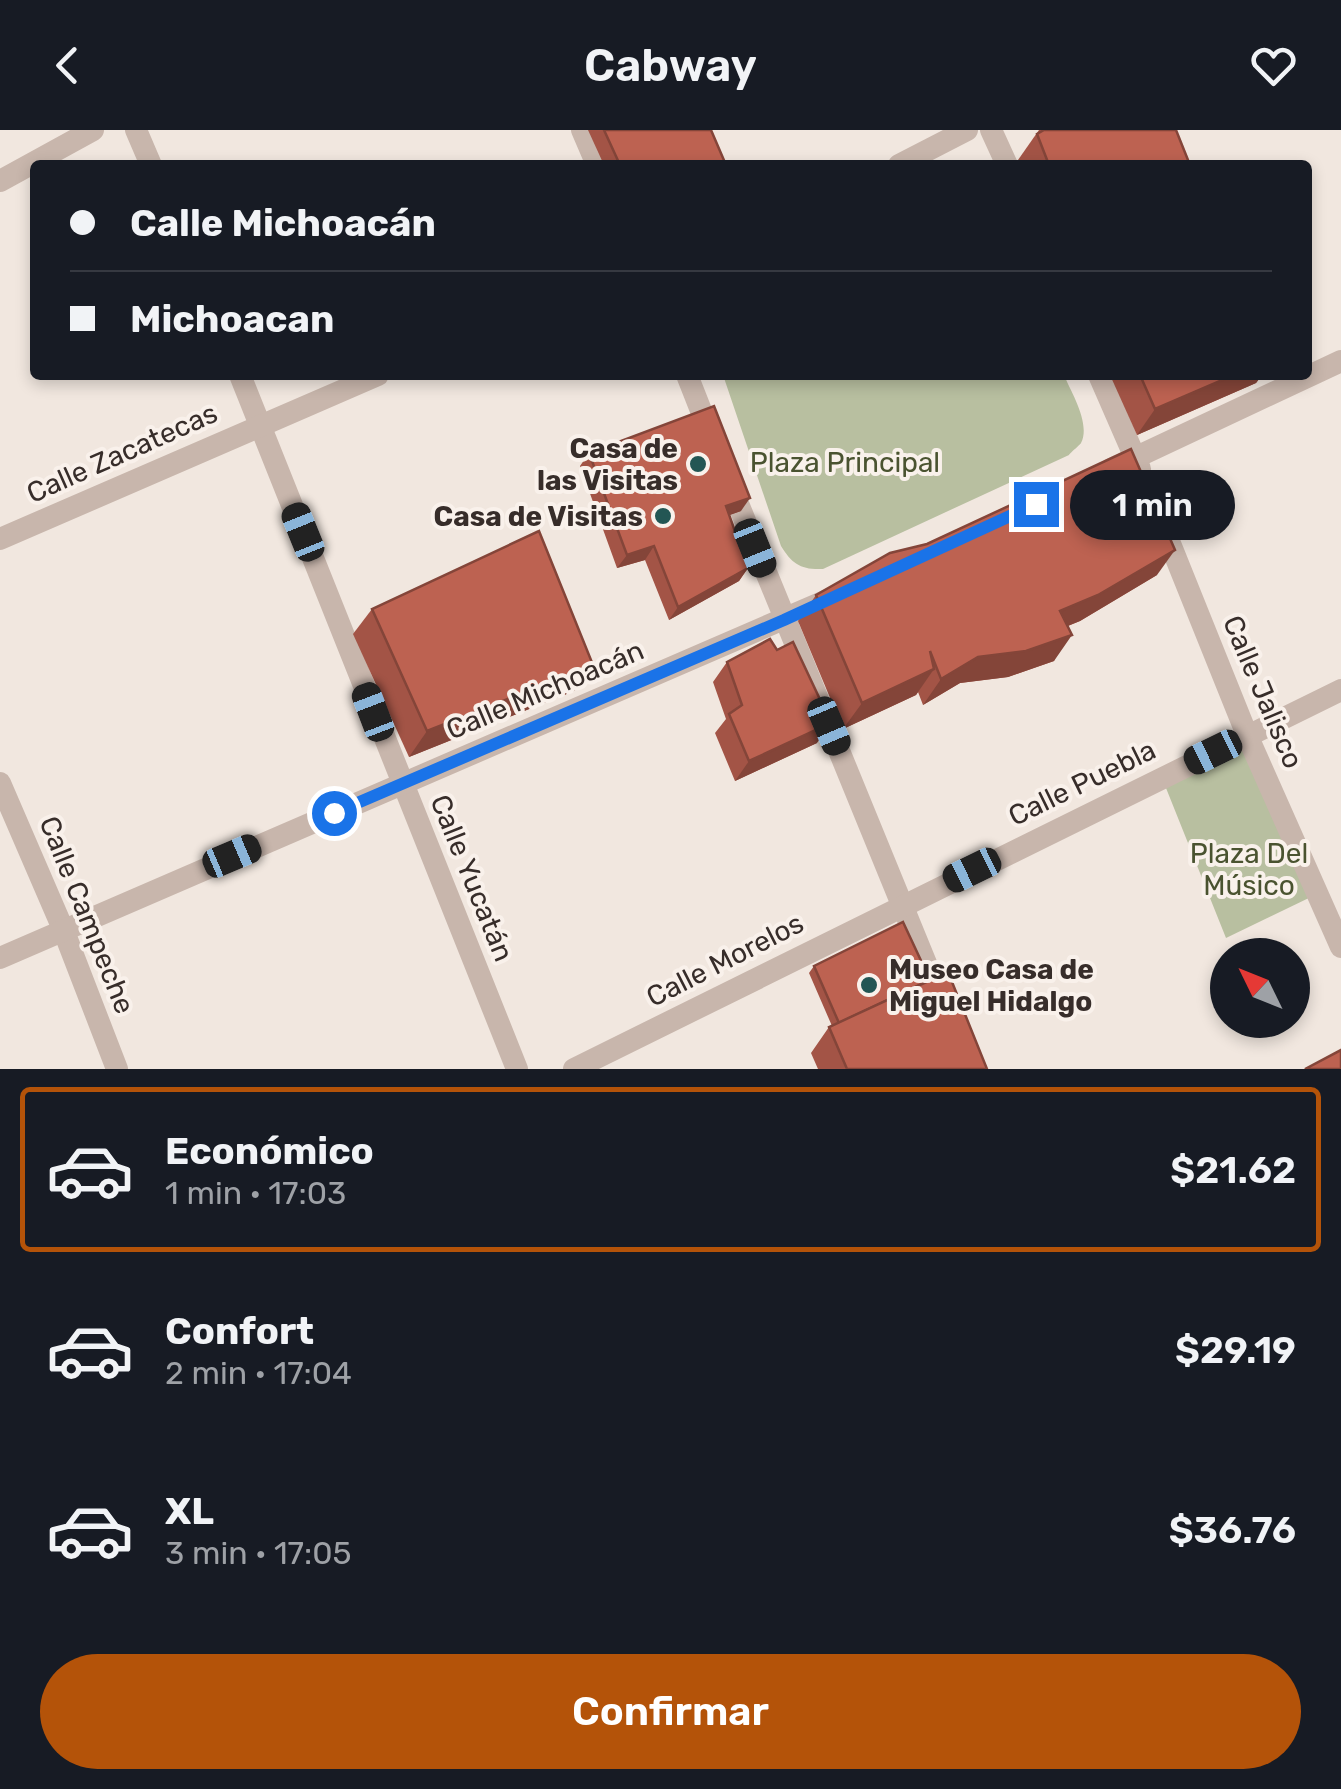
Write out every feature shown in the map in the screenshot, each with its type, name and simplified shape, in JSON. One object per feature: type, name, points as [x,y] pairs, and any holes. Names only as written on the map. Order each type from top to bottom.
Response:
[{"type":"street","points":[[40,160],[94,130]]},
{"type":"street","points":[[136,130],[149,160]]},
{"type":"street","points":[[582,130],[595,160]]},
{"type":"street","points":[[908,160],[967,130]]},
{"type":"street","points":[[992,130],[1005,160]]},
{"type":"street","points":[[0,182],[30,165]]},
{"type":"street","points":[[1312,375],[1341,361]]},
{"type":"street","name":"Calle Yucatán","points":[[242,380],[516,1069]]},
{"type":"street","name":"Calle Zacatecas","points":[[0,539],[366,380]]},
{"type":"street","points":[[689,380],[954,1032]]},
{"type":"street","name":"Calle Jalisco","points":[[1101,380],[1247,735],[1341,947]]},
{"type":"street","points":[[1083,482],[1301,380]]},
{"type":"street","name":"Calle Michoacán","points":[[0,958],[855,587]]},
{"type":"street","name":"Calle Puebla","points":[[903,904],[1341,690]]},
{"type":"street","name":"Calle Campeche","points":[[0,784],[64,929],[117,1069]]},
{"type":"street","name":"Calle Morelos","points":[[574,1069],[903,904]]},
{"type":"green space","name":"Plaza Principal","points":[[725,380],[1066,380],[1084,427],[1081,444],[1069,455],[823,569],[803,567],[781,546]]},
{"type":"green space","name":"Plaza Del Músico","points":[[1244,744],[1313,896],[1226,938],[1164,783]]},
{"type":"building","points":[[604,130],[711,130],[724,160],[618,160]]},
{"type":"building","points":[[1044,130],[1176,130],[1188,160],[1047,160],[1037,134]]},
{"type":"building","points":[[1142,380],[1222,380],[1155,409]]},
{"type":"building","name":"Casa de Visitas","points":[[714,406],[750,498],[726,506],[748,568],[678,607],[654,546],[627,555],[589,453]]},
{"type":"building","points":[[1131,449],[1175,550],[1098,595],[1060,611],[1072,635],[1026,651],[978,657],[941,679],[930,651],[934,669],[862,703],[816,595],[890,553],[927,544]]},
{"type":"building","points":[[539,531],[593,665],[427,731],[372,609]]},
{"type":"building","points":[[770,639],[777,650],[793,642],[831,723],[749,761],[729,714],[742,705],[727,662]]},
{"type":"building","name":"Museo Casa de Miguel Hidalgo","points":[[903,922],[930,980],[839,1023],[814,966]]},
{"type":"building","points":[[948,972],[987,1069],[847,1069],[829,1027]]},
{"type":"building","points":[[1341,1050],[1341,1069],[1305,1069]]},
{"type":"place","name":"Casa de las Visitas","points":[[698,464]]},
{"type":"place","name":"Casa de Visitas","points":[[663,516]]},
{"type":"place","name":"Museo Casa de Miguel Hidalgo","points":[[869,985]]},
{"type":"route","points":[[334,813],[784,620],[1036,504]]}]
